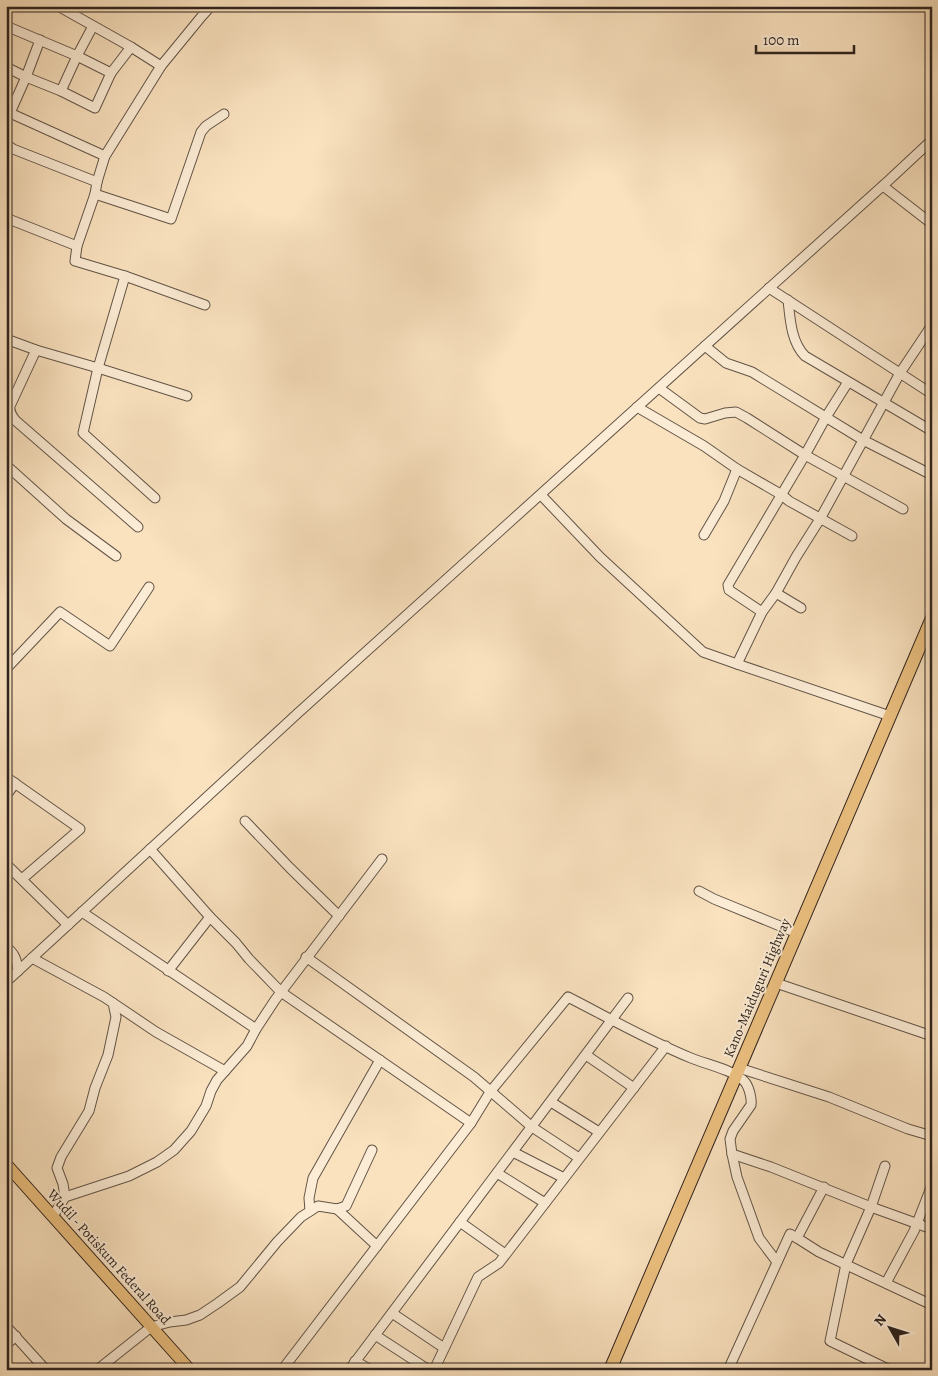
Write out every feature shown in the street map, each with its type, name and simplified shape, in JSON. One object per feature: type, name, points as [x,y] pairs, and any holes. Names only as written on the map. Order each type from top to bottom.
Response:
[{"type":"highway","name":"Kano-Maiduguri Highway","points":[[610,1370],[932,618]]},
{"type":"main road","name":"Wudil - Potiskum Federal Road","points":[[6,1164],[190,1370]]},
{"type":"street","points":[[58,6],[161,66]]},
{"type":"street","points":[[205,305],[125,276],[75,261],[77,246],[95,194],[105,156],[161,66],[211,6]]},
{"type":"street","points":[[6,26],[77,56],[111,73]]},
{"type":"street","points":[[61,91],[93,26]]},
{"type":"street","points":[[40,40],[26,77],[8,115],[105,156]]},
{"type":"street","points":[[6,68],[61,91],[95,108],[111,73],[130,47]]},
{"type":"street","points":[[95,194],[171,219],[201,132],[206,126],[224,114]]},
{"type":"street","points":[[6,982],[298,713],[932,140]]},
{"type":"street","points":[[6,144],[13,150],[97,182]]},
{"type":"street","points":[[883,186],[932,224]]},
{"type":"street","points":[[6,218],[77,246]]},
{"type":"street","points":[[125,276],[98,368],[83,433],[156,498]]},
{"type":"street","points":[[770,288],[932,394]]},
{"type":"street","points":[[788,300],[791,323],[798,348],[805,356],[932,430]]},
{"type":"street","points":[[737,664],[762,612],[776,593],[796,556],[820,519],[900,373],[932,325]]},
{"type":"street","points":[[6,339],[187,396]]},
{"type":"street","points":[[705,346],[726,362],[752,372],[863,440],[932,475]]},
{"type":"street","points":[[36,350],[10,406],[11,415],[138,527]]},
{"type":"street","points":[[762,612],[729,590],[728,585],[848,382]]},
{"type":"street","points":[[659,388],[700,418],[705,419],[736,412],[805,455],[902,509]]},
{"type":"street","points":[[638,407],[704,446],[789,501],[852,536]]},
{"type":"street","points":[[6,465],[66,519],[116,556]]},
{"type":"street","points":[[704,535],[724,501],[737,469]]},
{"type":"street","points":[[541,494],[600,558],[703,652],[890,716]]},
{"type":"street","points":[[6,670],[60,612],[110,646],[149,587]]},
{"type":"street","points":[[776,593],[801,608]]},
{"type":"street","points":[[6,777],[80,829],[22,879]]},
{"type":"street","points":[[6,796],[15,783]]},
{"type":"street","points":[[246,821],[339,916]]},
{"type":"street","points":[[150,849],[210,917],[281,992],[472,1123]]},
{"type":"street","points":[[53,1216],[66,1197],[129,1176],[157,1162],[174,1150],[191,1132],[206,1106],[217,1080],[247,1046],[256,1029],[306,957],[382,859]]},
{"type":"street","points":[[6,864],[68,925]]},
{"type":"street","points":[[699,891],[714,899],[797,932]]},
{"type":"street","points":[[82,912],[256,1029]]},
{"type":"street","points":[[168,970],[210,917]]},
{"type":"street","points":[[6,947],[15,956],[18,971]]},
{"type":"street","points":[[306,957],[474,1076],[532,1127],[579,1158]]},
{"type":"street","points":[[32,958],[104,997],[156,1032],[225,1071]]},
{"type":"street","points":[[776,983],[932,1036]]},
{"type":"street","points":[[282,1370],[472,1123],[490,1092],[568,997],[690,1058],[829,1097],[908,1129],[932,1136]]},
{"type":"street","points":[[349,1370],[628,998]]},
{"type":"street","points":[[66,1197],[57,1168],[61,1157],[89,1111],[95,1088],[108,1056],[116,1017],[113,1003]]},
{"type":"street","points":[[434,1370],[478,1277],[499,1263],[666,1046]]},
{"type":"street","points":[[586,1055],[634,1088]]},
{"type":"street","points":[[310,1211],[309,1198],[313,1178],[380,1060]]},
{"type":"street","points":[[738,1072],[747,1085],[752,1102],[732,1131],[730,1139],[732,1154],[737,1177],[759,1238],[777,1262]]},
{"type":"street","points":[[551,1102],[599,1132]]},
{"type":"street","points":[[97,1370],[151,1327],[186,1320],[200,1315],[240,1287],[277,1242],[301,1217],[310,1211],[318,1206],[337,1209],[346,1206],[372,1150]]},
{"type":"street","points":[[513,1152],[564,1178]]},
{"type":"street","points":[[732,1154],[771,1166],[871,1207],[932,1229]]},
{"type":"street","points":[[885,1166],[871,1207],[846,1264],[830,1341],[890,1370]]},
{"type":"street","points":[[497,1173],[545,1203]]},
{"type":"street","points":[[886,1283],[897,1265],[917,1223],[932,1185]]},
{"type":"street","points":[[797,1238],[824,1187]]},
{"type":"street","points":[[337,1209],[377,1246]]},
{"type":"street","points":[[460,1222],[505,1254]]},
{"type":"street","points":[[728,1370],[790,1234],[819,1252],[932,1305]]},
{"type":"street","points":[[392,1313],[444,1348]]},
{"type":"street","points":[[6,1326],[46,1370]]},
{"type":"street","points":[[375,1335],[429,1370]]},
{"type":"street","points":[[6,1345],[16,1336]]},
{"type":"street","points":[[356,1362],[371,1370]]}]
